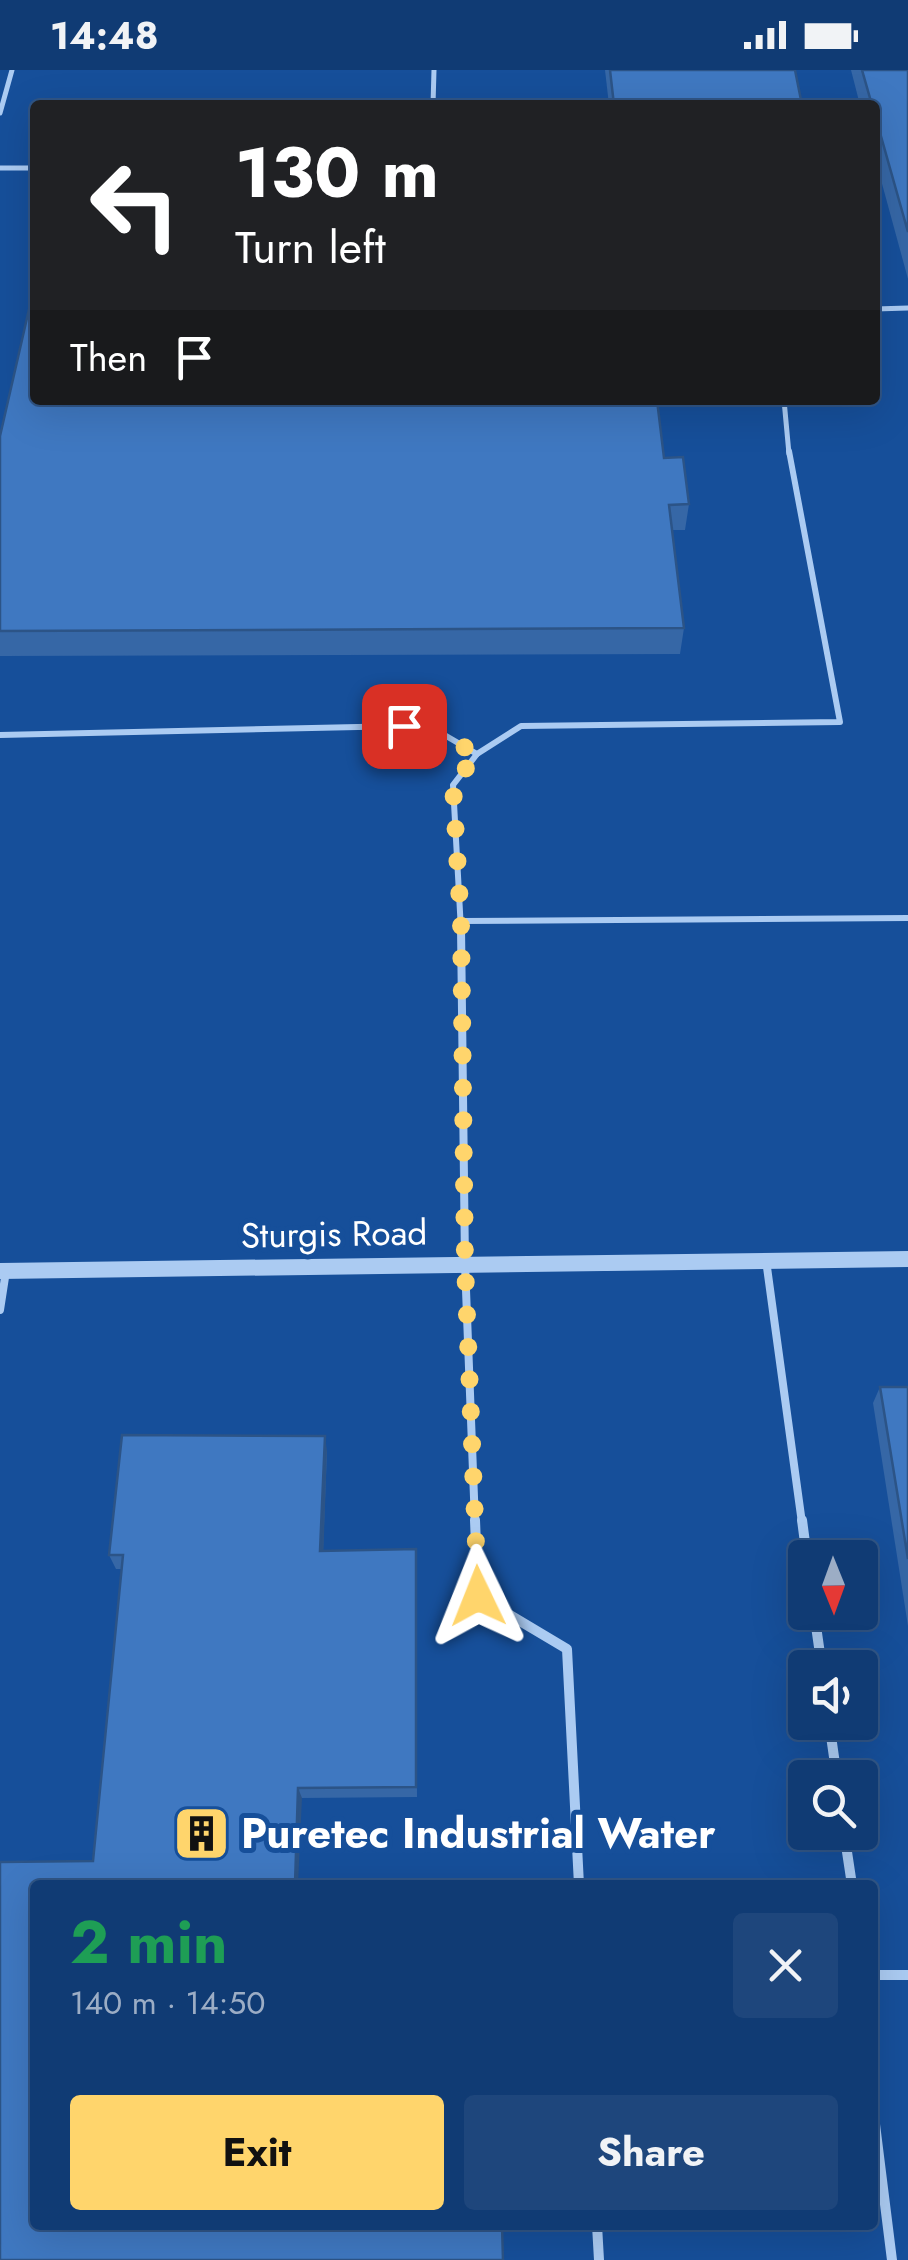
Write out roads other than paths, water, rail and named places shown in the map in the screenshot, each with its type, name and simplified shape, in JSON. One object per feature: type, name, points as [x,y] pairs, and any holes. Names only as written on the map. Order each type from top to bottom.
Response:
[{"type":"street","name":"Sturgis Road","points":[[3,1271],[908,1259]]},
{"type":"lane","points":[[0,112],[12,70]]},
{"type":"lane","points":[[433,100],[434,70]]},
{"type":"lane","points":[[0,168],[30,168]]},
{"type":"lane","points":[[880,308],[908,308]]},
{"type":"lane","points":[[579,1880],[566,1650],[478,1596],[465,1264],[461,922],[453,785],[477,754],[522,726],[840,722],[786,442],[784,405]]},
{"type":"lane","points":[[0,735],[404,726],[440,734],[477,754]]},
{"type":"lane","points":[[461,922],[908,918]]},
{"type":"lane","points":[[766,1260],[804,1540]]},
{"type":"lane","points":[[0,1310],[3,1271]]},
{"type":"lane","points":[[847,1850],[851,1880]]},
{"type":"lane","points":[[878,1975],[908,1975]]},
{"type":"lane","points":[[878,2148],[892,2260]]},
{"type":"lane","points":[[597,2230],[599,2260]]},
{"type":"place","name":"Puretec Industrial Water","points":[[202,1833]]}]
